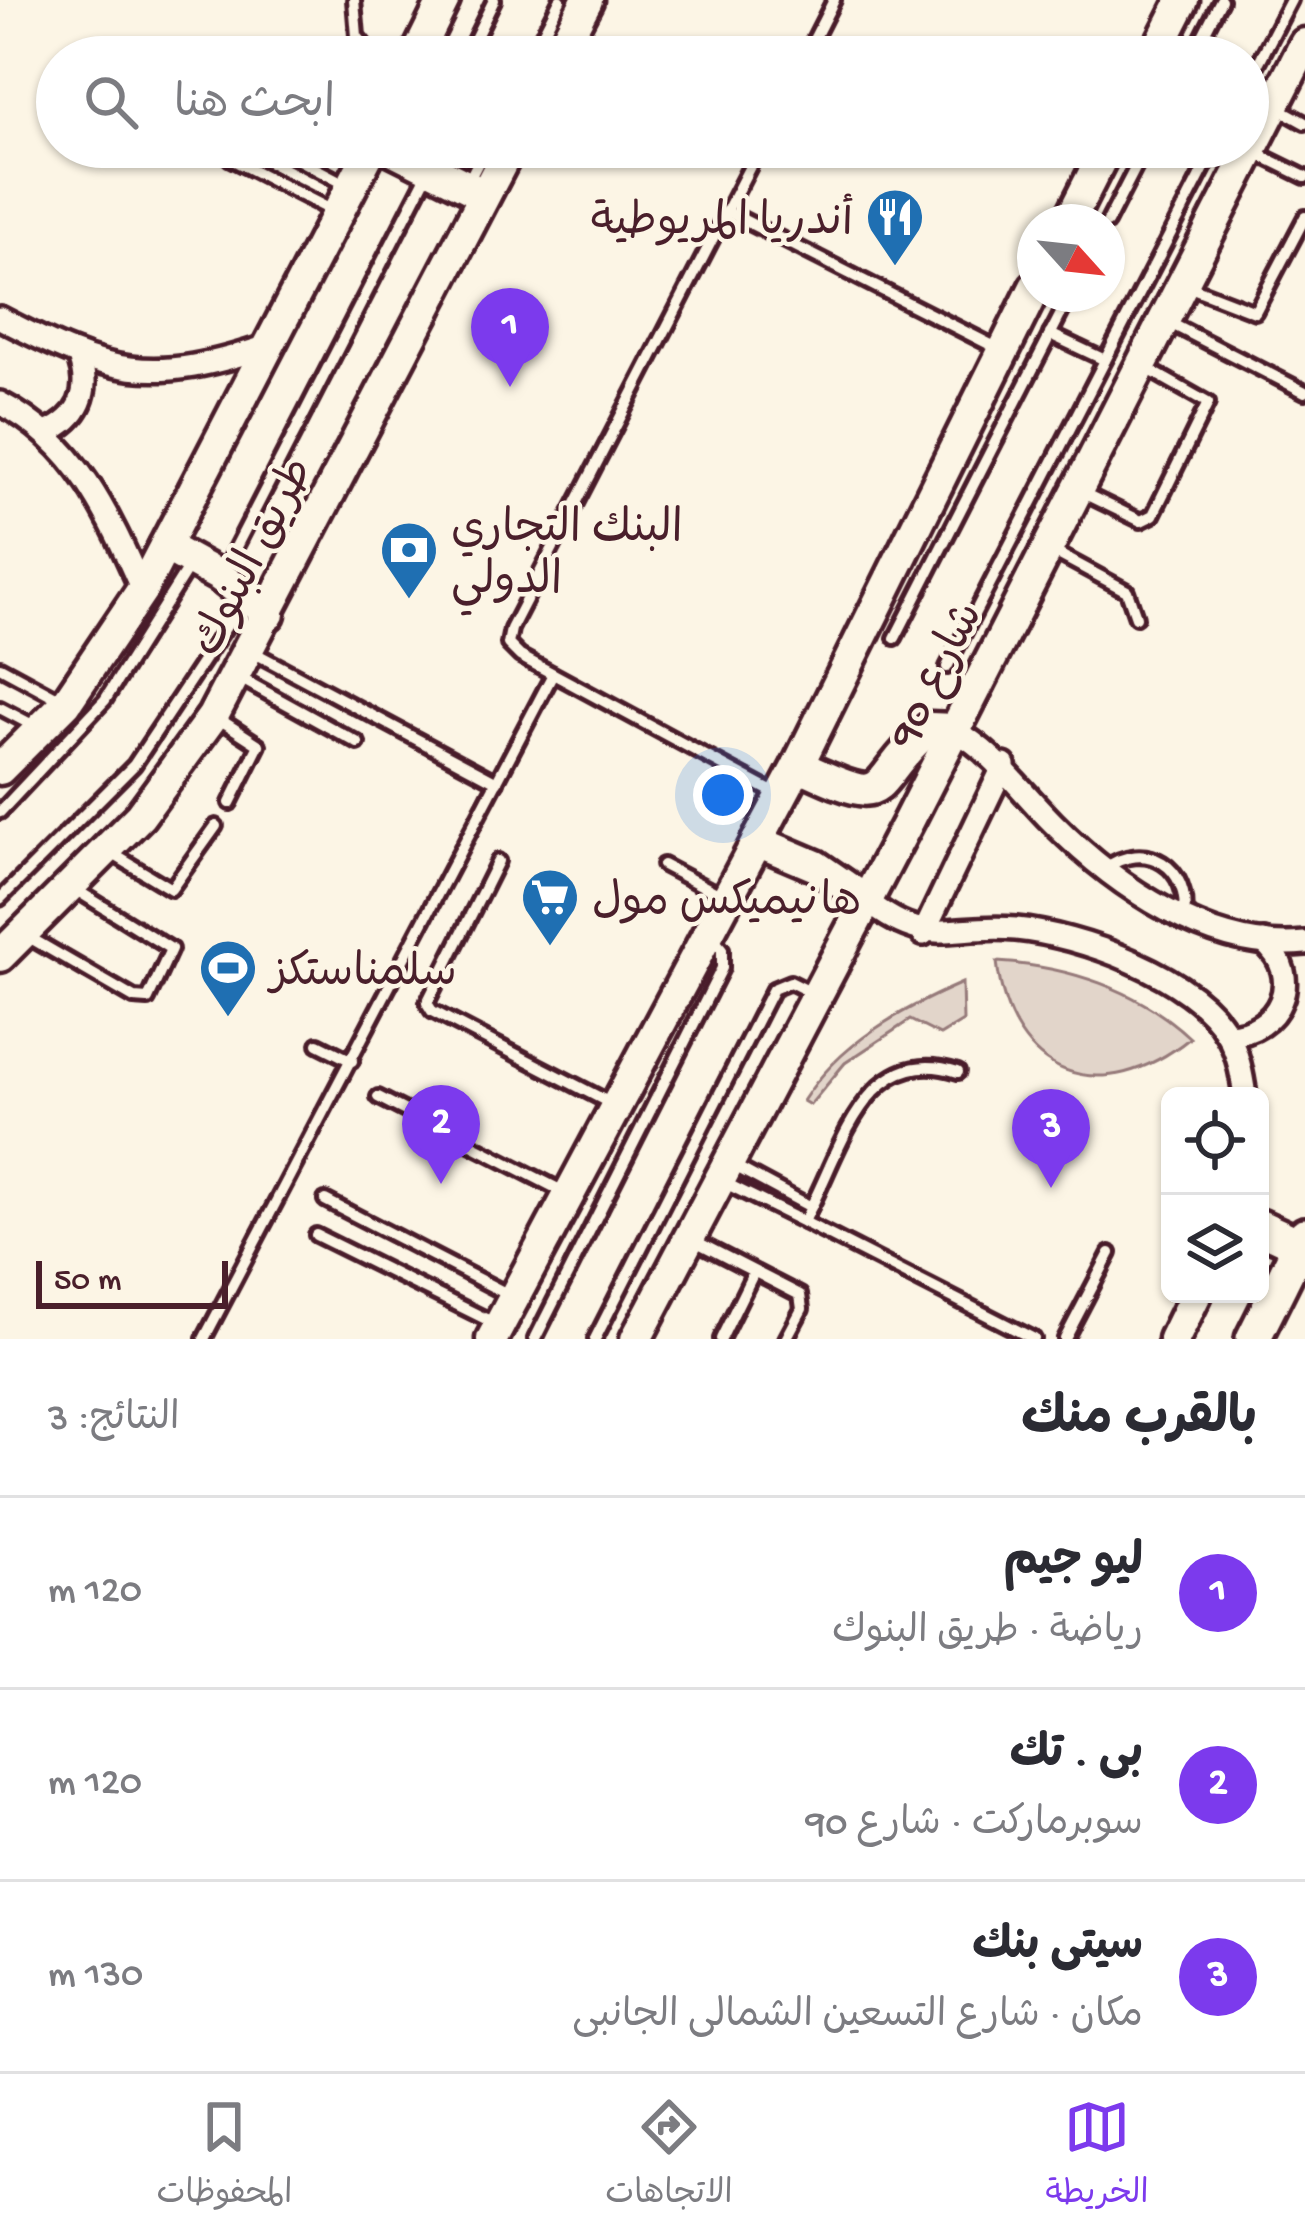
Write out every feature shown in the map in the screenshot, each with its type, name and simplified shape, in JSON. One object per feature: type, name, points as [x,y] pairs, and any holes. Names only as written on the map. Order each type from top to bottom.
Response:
[{"type":"main road","points":[[1253,1339],[1302,1240],[1269,1230]]},
{"type":"street","points":[[426,36],[444,0]]},
{"type":"street","points":[[568,36],[587,0]]},
{"type":"street","points":[[1165,36],[1183,0]]},
{"type":"street","name":"شارع 90","points":[[1269,115],[1305,44]]},
{"type":"street","name":"طريق البنوك","points":[[0,769],[66,703],[142,590],[360,168]]},
{"type":"street","points":[[434,168],[475,191]]},
{"type":"street","name":"طريق البنوك","points":[[0,956],[108,850],[166,785],[213,716],[244,664],[258,604],[475,191],[493,168]]},
{"type":"street","points":[[1078,204],[1096,168]]},
{"type":"street","name":"شارع 90","points":[[636,1339],[867,901],[1241,168]]},
{"type":"street","name":"شارع 90","points":[[496,1332],[781,797],[1022,312]]},
{"type":"street","points":[[0,318],[80,360],[152,370],[196,366],[271,345]]},
{"type":"street","points":[[48,432],[70,419],[83,397],[80,360]]},
{"type":"street","points":[[0,403],[48,432],[89,482],[142,590]]},
{"type":"street","points":[[164,546],[258,604]]},
{"type":"street","points":[[797,764],[852,790],[868,792],[884,785],[930,728],[952,729],[1004,765],[1047,818],[1104,869],[1184,917],[1264,942],[1305,943]]},
{"type":"street","points":[[923,934],[1004,765]]},
{"type":"street","points":[[757,841],[816,866],[923,934],[1011,928],[1077,941],[1170,983],[1228,1035],[1242,1087]]},
{"type":"street","points":[[1228,1035],[1263,1028],[1285,1003],[1287,969],[1279,953],[1264,942]]},
{"type":"street","points":[[1174,1339],[1192,1303]]},
{"type":"lane","points":[[354,0],[357,36]]},
{"type":"lane","points":[[476,36],[494,0]]},
{"type":"lane","points":[[542,36],[560,0]]},
{"type":"lane","points":[[816,36],[834,0]]},
{"type":"lane","points":[[1203,36],[1221,0]]},
{"type":"lane","points":[[1269,42],[1291,0]]},
{"type":"lane","points":[[1274,106],[1305,123]]},
{"type":"lane","points":[[1269,160],[1305,177]]},
{"type":"lane","points":[[256,168],[343,200]]},
{"type":"lane","points":[[301,168],[343,200]]},
{"type":"lane","name":"طريق البنوك","points":[[221,577],[408,168]]},
{"type":"lane","points":[[475,191],[481,168]]},
{"type":"lane","points":[[749,168],[511,629],[512,651],[781,797]]},
{"type":"lane","points":[[1117,204],[1135,168]]},
{"type":"lane","points":[[947,667],[1204,168]]},
{"type":"lane","points":[[726,211],[1002,351]]},
{"type":"lane","points":[[1182,284],[1255,313],[1305,217]]},
{"type":"lane","points":[[895,638],[1062,312]]},
{"type":"lane","points":[[1163,320],[1305,392]]},
{"type":"lane","points":[[1050,334],[1106,360]]},
{"type":"lane","points":[[1076,490],[1141,521],[1153,515],[1208,404],[1140,365]]},
{"type":"lane","points":[[1046,548],[1127,591],[1136,617]]},
{"type":"lane","name":"طريق البنوك","points":[[0,812],[105,700],[193,560]]},
{"type":"lane","points":[[0,898],[134,765],[258,604]]},
{"type":"lane","points":[[244,664],[497,782]]},
{"type":"lane","points":[[244,664],[358,743]]},
{"type":"lane","points":[[0,667],[66,703]]},
{"type":"lane","points":[[204,1339],[553,674]]},
{"type":"lane","points":[[0,708],[41,730]]},
{"type":"lane","points":[[213,716],[259,745],[230,803]]},
{"type":"lane","points":[[108,850],[171,889],[216,826]]},
{"type":"lane","points":[[1104,869],[1132,854],[1163,861],[1184,886],[1184,917]]},
{"type":"lane","points":[[498,862],[427,1003],[432,1011],[615,1105]]},
{"type":"lane","points":[[663,865],[727,898]]},
{"type":"lane","points":[[24,934],[139,1000],[148,999],[171,949],[70,886]]},
{"type":"lane","points":[[535,1339],[722,968],[722,949],[708,934]]},
{"type":"lane","points":[[595,1339],[773,989],[790,982],[816,994]]},
{"type":"lane","points":[[318,1044],[352,1061]]},
{"type":"lane","points":[[804,1222],[874,1088],[913,1065],[958,1072]]},
{"type":"lane","points":[[378,1097],[567,1194]]},
{"type":"lane","points":[[722,1171],[812,1207]]},
{"type":"lane","points":[[722,1171],[804,1222],[1034,1339]]},
{"type":"lane","points":[[325,1200],[514,1297]]},
{"type":"lane","points":[[316,1235],[496,1332]]},
{"type":"lane","points":[[688,1238],[800,1295],[802,1310],[787,1339]]},
{"type":"lane","points":[[1065,1339],[1110,1253]]},
{"type":"lane","points":[[721,1339],[754,1272]]},
{"type":"shaded area","points":[[997,962],[1100,983],[1148,1006],[1190,1038],[1157,1060],[1125,1073],[1094,1076],[1065,1070],[1041,1056],[1020,1033],[1005,1001]]},
{"type":"shaded area","points":[[962,983],[963,1021],[940,1035],[910,1020],[845,1063],[810,1105],[803,1101],[835,1062],[873,1030]]},
{"type":"place","name":"أندريا المريوطية","points":[[895,268]]},
{"type":"place","name":"ليو جيم","points":[[510,387]]},
{"type":"place","name":"البنك التجاري الدولي","points":[[409,601]]},
{"type":"place","name":"هانيميكس مول","points":[[550,948]]},
{"type":"place","name":"سلمناستكز","points":[[228,1019]]},
{"type":"place","name":"بى . تك","points":[[441,1184]]},
{"type":"place","name":"سيتى بنك","points":[[1051,1188]]}]
